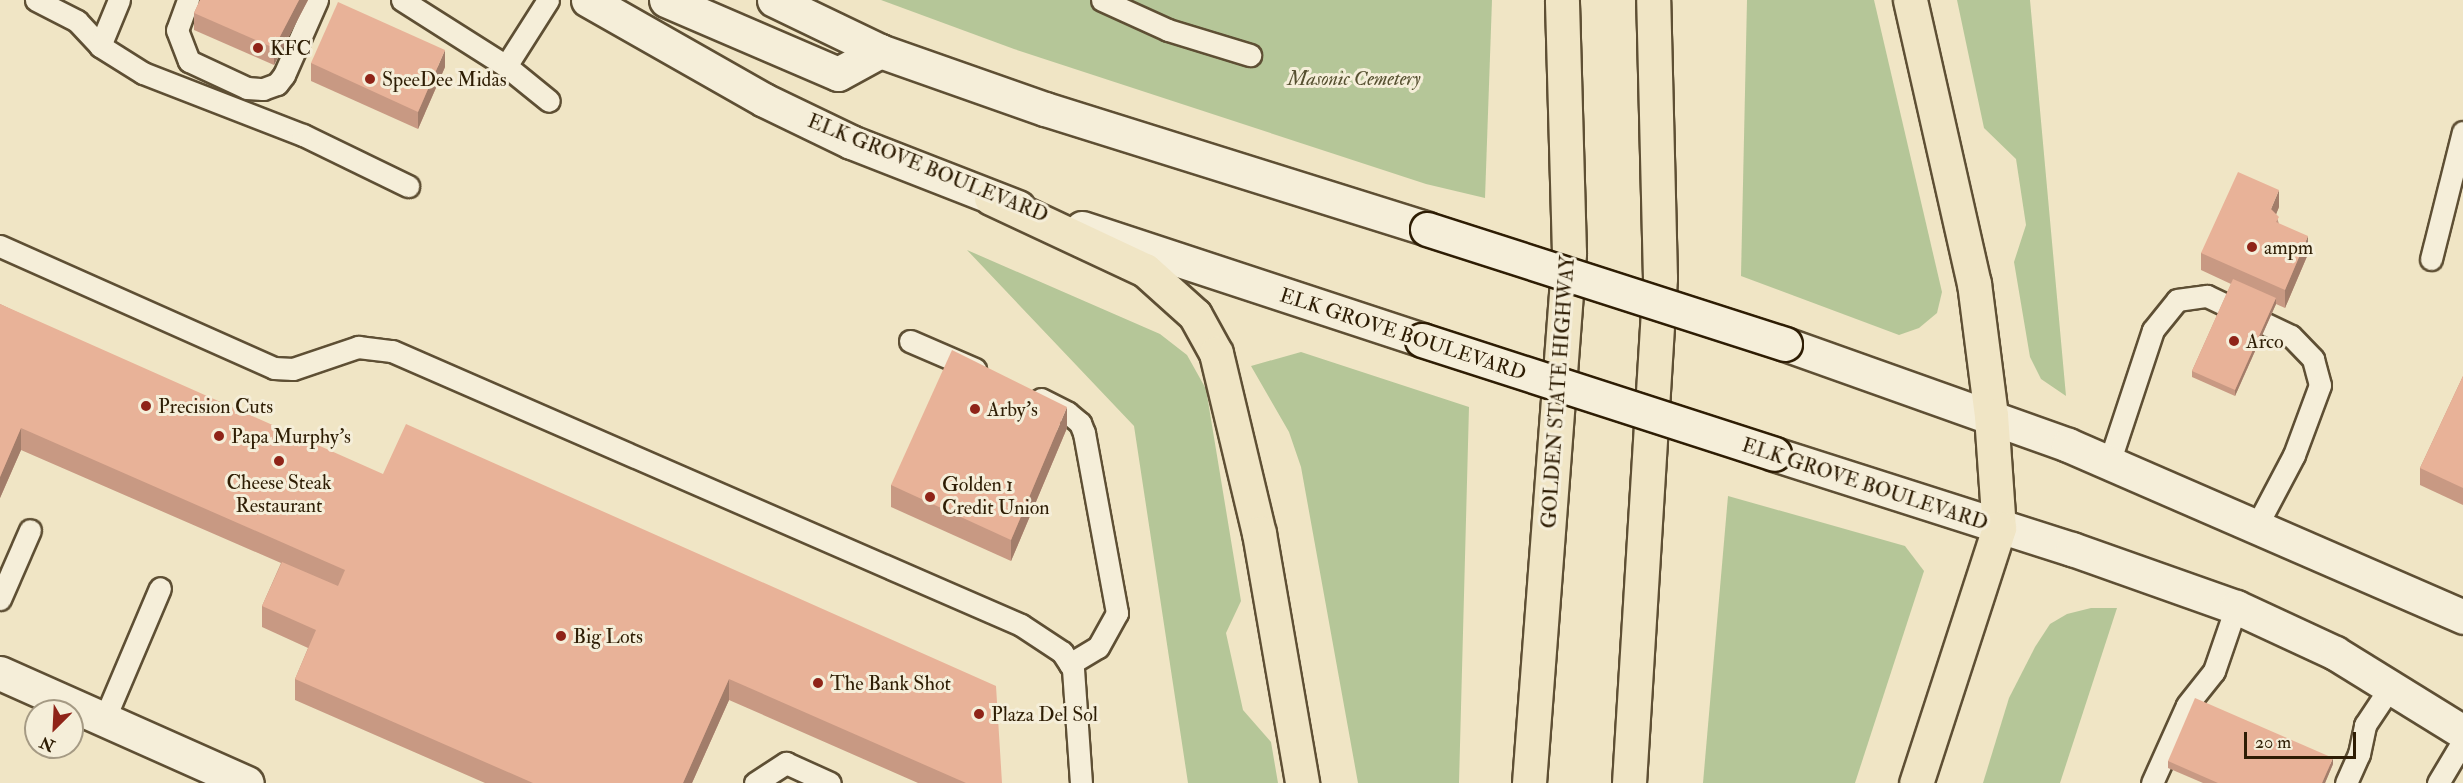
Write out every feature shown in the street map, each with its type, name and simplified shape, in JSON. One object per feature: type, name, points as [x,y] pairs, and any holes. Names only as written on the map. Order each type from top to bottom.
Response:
[{"type":"highway","name":"GOLDEN STATE HIGHWAY","points":[[1529,783],[1569,253],[1562,0]]},
{"type":"highway","points":[[1629,783],[1660,278],[1653,0]]},
{"type":"highway","points":[[1911,0],[1974,283],[1991,415],[1999,528],[1916,783]]},
{"type":"highway","points":[[991,198],[1145,270],[1195,315],[1216,353],[1259,533],[1302,783]]},
{"type":"main road","name":"ELK GROVE BOULEVARD","points":[[588,0],[764,100],[851,142],[991,198],[1999,528],[2072,549],[2236,607],[2334,653],[2463,732]]},
{"type":"main road","points":[[666,0],[838,74],[880,51]]},
{"type":"main road","points":[[774,0],[880,51],[1045,109],[1785,344],[1991,415],[2109,463],[2463,617]]},
{"type":"main road","points":[[0,673],[247,783]]},
{"type":"lane","points":[[36,0],[77,21],[100,46],[143,74],[303,135],[408,186]]},
{"type":"lane","points":[[100,46],[119,0]]},
{"type":"lane","points":[[188,0],[177,30],[189,61],[247,88],[263,89],[276,84],[284,75],[317,0]]},
{"type":"lane","points":[[402,0],[506,66],[549,101]]},
{"type":"lane","points":[[506,66],[548,0]]},
{"type":"lane","points":[[1102,0],[1168,30],[1251,54]]},
{"type":"lane","points":[[2431,259],[2463,132]]},
{"type":"lane","points":[[0,246],[274,368],[293,369],[358,347],[392,351],[1021,625],[1062,652],[1070,664],[1082,783]]},
{"type":"lane","points":[[2109,463],[2153,330],[2177,300],[2208,296],[2291,336],[2313,359],[2320,385],[2294,455],[2256,527]]},
{"type":"lane","points":[[910,341],[994,377]]},
{"type":"lane","points":[[1025,391],[1068,413],[1084,433],[1117,613],[1098,647],[1070,664]]},
{"type":"lane","points":[[0,599],[30,530]]},
{"type":"lane","points":[[104,720],[160,588]]},
{"type":"lane","points":[[2152,783],[2187,705],[2214,671],[2236,607]]},
{"type":"lane","points":[[2346,783],[2359,754],[2366,725],[2391,686]]},
{"type":"lane","points":[[2438,783],[2463,741]]},
{"type":"lane","points":[[755,783],[786,763],[830,783]]},
{"type":"green space","name":"Masonic Cemetery","points":[[881,0],[1492,0],[1485,198],[1426,184],[1014,49]]},
{"type":"green space","points":[[1747,0],[1874,0],[1942,292],[1937,313],[1919,328],[1899,335],[1741,276]]},
{"type":"green space","points":[[1957,0],[2030,0],[2066,396],[2041,379],[2030,357],[2014,262],[2026,225],[2016,159],[1984,128]]},
{"type":"green space","points":[[967,250],[1160,334],[1187,355],[1206,389],[1241,601],[1226,633],[1243,710],[1271,742],[1278,783],[1188,783],[1134,426]]},
{"type":"green space","points":[[1301,352],[1469,407],[1459,783],[1358,783],[1301,467],[1289,432],[1251,366]]},
{"type":"green space","points":[[1728,496],[1905,546],[1924,571],[1855,783],[1703,783]]},
{"type":"green space","points":[[2091,608],[2117,608],[2060,783],[1983,783],[2009,698],[2035,647],[2050,624],[2067,614]]},
{"type":"building","name":"KFC","points":[[200,0],[299,0],[274,48],[194,13]]},
{"type":"building","points":[[338,2],[445,50],[418,112],[311,63]]},
{"type":"building","name":"ampm","points":[[2238,172],[2279,190],[2271,209],[2279,217],[2276,222],[2308,236],[2285,290],[2201,253]]},
{"type":"building","name":"Arco","points":[[2233,279],[2276,298],[2235,390],[2192,371]]},
{"type":"building","points":[[0,304],[383,474],[406,424],[996,686],[1002,783],[966,783],[729,679],[683,783],[533,783],[295,679],[316,630],[262,606],[282,562],[338,586],[345,570],[21,428],[0,477]]},
{"type":"building","points":[[952,350],[1067,407],[1011,540],[891,485]]},
{"type":"building","points":[[2463,376],[2463,488],[2420,468]]},
{"type":"building","points":[[2195,698],[2333,758],[2322,783],[2218,783],[2168,761]]},
{"type":"place","name":"KFC","points":[[258,48]]},
{"type":"place","name":"SpeeDee Midas","points":[[370,79]]},
{"type":"place","name":"ampm","points":[[2252,247]]},
{"type":"place","name":"Arco","points":[[2234,341]]},
{"type":"place","name":"Precision Cuts","points":[[146,406]]},
{"type":"place","name":"Arby's","points":[[975,409]]},
{"type":"place","name":"Papa Murphy's","points":[[219,436]]},
{"type":"place","name":"Cheese Steak Restaurant","points":[[279,461]]},
{"type":"place","name":"Golden 1 Credit Union","points":[[930,497]]},
{"type":"place","name":"Big Lots","points":[[561,636]]},
{"type":"place","name":"The Bank Shot","points":[[818,683]]},
{"type":"place","name":"Plaza Del Sol","points":[[979,714]]}]
